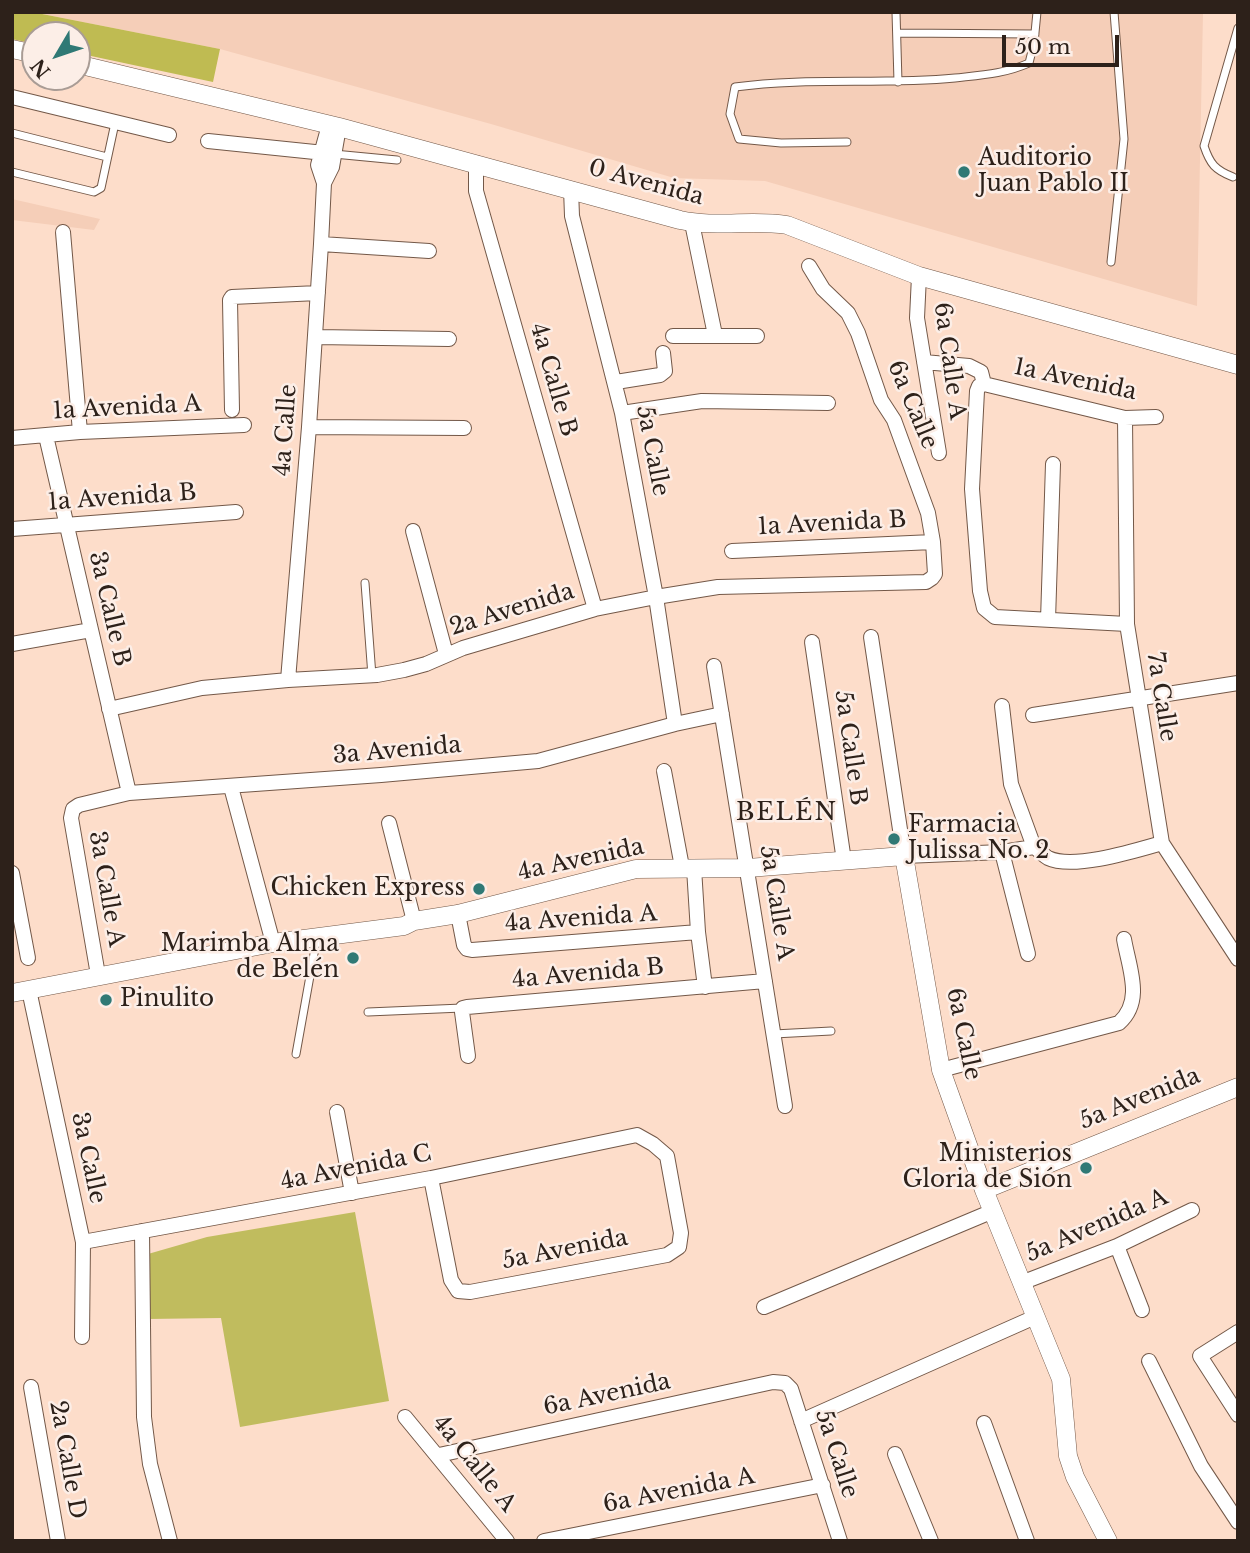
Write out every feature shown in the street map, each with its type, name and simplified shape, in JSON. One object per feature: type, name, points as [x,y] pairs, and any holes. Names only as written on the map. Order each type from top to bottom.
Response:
[{"type":"street","name":"0 Avenida","points":[[91,67],[334,126],[692,223],[768,222],[787,225],[919,276],[1238,365]]},
{"type":"street","points":[[12,97],[169,135]]},
{"type":"street","name":"4a Calle","points":[[288,680],[316,337],[324,183],[332,167],[328,153],[334,126]]},
{"type":"street","points":[[208,141],[328,153]]},
{"type":"street","name":"4a Calle B","points":[[476,163],[476,191],[595,609]]},
{"type":"street","name":"5a Calle","points":[[571,189],[572,216],[622,413],[656,597],[675,724]]},
{"type":"street","points":[[692,223],[715,335]]},
{"type":"street","points":[[63,232],[80,432]]},
{"type":"street","points":[[321,244],[429,251]]},
{"type":"street","name":"6a Calle","points":[[808,266],[823,289],[848,313],[858,332],[881,400],[894,420],[928,513],[933,542],[932,578]]},
{"type":"street","name":"6a Calle A","points":[[919,276],[917,318],[939,453]]},
{"type":"street","points":[[232,410],[232,297],[318,293]]},
{"type":"street","points":[[673,336],[757,336]]},
{"type":"street","points":[[316,337],[449,339]]},
{"type":"street","points":[[615,382],[665,372],[663,353]]},
{"type":"street","points":[[924,362],[969,366],[981,372],[984,384],[979,386],[977,391],[972,489],[980,591],[984,608],[995,617],[1127,624]]},
{"type":"street","name":"1a Avenida","points":[[984,384],[1125,418],[1156,417]]},
{"type":"street","points":[[622,413],[702,401],[828,403]]},
{"type":"street","name":"7a Calle","points":[[1125,418],[1127,624],[1162,843],[1238,959]]},
{"type":"street","name":"1a Avenida A","points":[[12,438],[80,432],[244,425]]},
{"type":"street","points":[[309,428],[464,428]]},
{"type":"street","name":"3a Calle B","points":[[46,436],[129,793]]},
{"type":"street","points":[[1048,620],[1053,464]]},
{"type":"street","name":"1a Avenida B","points":[[12,529],[236,512]]},
{"type":"street","points":[[413,531],[446,654]]},
{"type":"street","name":"1a Avenida B","points":[[732,551],[933,542]]},
{"type":"street","name":"2a Avenida","points":[[109,709],[202,688],[372,676],[426,664],[446,654],[595,609],[718,587],[926,582],[932,578]]},
{"type":"street","points":[[12,643],[91,630]]},
{"type":"street","name":"6a Calle","points":[[871,637],[904,856],[941,1070],[984,1190],[1061,1379],[1068,1456],[1075,1477],[1108,1541]]},
{"type":"street","name":"5a Calle B","points":[[812,642],[844,861]]},
{"type":"street","name":"5a Calle A","points":[[714,666],[785,1106]]},
{"type":"street","points":[[1033,715],[1238,683]]},
{"type":"street","points":[[1002,705],[1011,783],[1034,847],[1048,858],[1066,862],[1114,856],[1162,843]]},
{"type":"street","name":"3a Avenida","points":[[73,810],[79,805],[129,793],[538,761],[722,714]]},
{"type":"street","points":[[664,771],[688,867],[705,987]]},
{"type":"street","points":[[231,786],[273,943]]},
{"type":"street","name":"3a Calle A","points":[[73,810],[71,818],[98,975]]},
{"type":"street","points":[[389,823],[414,921]]},
{"type":"street","name":"4a Avenida","points":[[21,991],[273,943],[404,926],[414,921],[458,914],[636,869],[748,867],[1002,852],[1034,847]]},
{"type":"street","points":[[1002,852],[1028,954]]},
{"type":"street","points":[[12,873],[28,958]]},
{"type":"street","name":"4a Avenida A","points":[[458,914],[467,949],[698,932]]},
{"type":"street","points":[[941,1070],[1119,1023],[1129,1014],[1134,997],[1124,939]]},
{"type":"street","name":"4a Avenida B","points":[[463,1008],[765,981]]},
{"type":"street","name":"3a Calle","points":[[21,991],[83,1242],[82,1338]]},
{"type":"street","points":[[463,1008],[468,1056]]},
{"type":"street","name":"5a Avenida","points":[[984,1190],[1238,1087]]},
{"type":"street","points":[[337,1112],[352,1193]]},
{"type":"street","name":"4a Avenida C","points":[[83,1242],[431,1178],[637,1135],[667,1156],[681,1234],[680,1247]]},
{"type":"street","name":"5a Avenida","points":[[431,1178],[451,1280],[458,1291],[470,1293],[653,1258],[667,1255],[680,1247]]},
{"type":"street","name":"5a Avenida A","points":[[1021,1283],[1117,1246],[1192,1210]]},
{"type":"street","points":[[764,1307],[993,1212]]},
{"type":"street","points":[[142,1231],[144,1417],[150,1464],[170,1541]]},
{"type":"street","points":[[1117,1246],[1142,1310]]},
{"type":"street","points":[[801,1420],[1035,1317]]},
{"type":"street","points":[[1238,1332],[1200,1356],[1238,1415]]},
{"type":"street","points":[[1149,1361],[1201,1466],[1238,1522]]},
{"type":"street","name":"6a Avenida","points":[[439,1455],[773,1382],[785,1383]]},
{"type":"street","name":"5a Calle","points":[[785,1383],[791,1389],[840,1541]]},
{"type":"street","name":"2a Calle D","points":[[31,1387],[58,1541]]},
{"type":"street","name":"4a Calle A","points":[[405,1417],[439,1455],[507,1541]]},
{"type":"street","points":[[984,1423],[1027,1541]]},
{"type":"street","points":[[895,1454],[931,1541]]},
{"type":"street","name":"6a Avenida A","points":[[544,1541],[823,1485]]},
{"type":"lane","points":[[895,12],[898,82]]},
{"type":"lane","points":[[847,142],[781,143],[739,139],[730,114],[735,87],[762,83],[898,82],[1007,72],[1029,63],[1037,12]]},
{"type":"lane","points":[[1111,262],[1124,139],[1114,12]]},
{"type":"lane","points":[[1233,177],[1217,171],[1209,162],[1204,146],[1238,28]]},
{"type":"lane","points":[[897,33],[1035,34]]},
{"type":"lane","points":[[12,172],[94,192],[101,188],[115,123]]},
{"type":"lane","points":[[12,133],[107,157]]},
{"type":"lane","points":[[328,153],[397,160]]},
{"type":"lane","points":[[365,583],[372,676]]},
{"type":"lane","points":[[296,1054],[317,937]]},
{"type":"lane","points":[[368,1012],[463,1008]]},
{"type":"lane","points":[[774,1034],[831,1031]]},
{"type":"shaded area","points":[[12,12],[32,12],[78,21],[21,21],[21,41],[12,39]]},
{"type":"shaded area","points":[[32,12],[1203,13],[1197,306],[765,181],[674,178],[220,49],[91,24],[91,21]]},
{"type":"shaded area","points":[[91,24],[220,49],[213,82],[91,56]]},
{"type":"shaded area","points":[[12,199],[100,219],[94,230],[12,220]]},
{"type":"shaded area","points":[[355,1212],[389,1401],[240,1427],[221,1318],[148,1319],[148,1254],[207,1237]]},
{"type":"place","name":"Auditorio Juan Pablo II","points":[[964,172]]},
{"type":"place","name":"Farmacia Julissa No. 2","points":[[894,839]]},
{"type":"place","name":"Chicken Express","points":[[479,889]]},
{"type":"place","name":"Marimba Alma de Belén","points":[[353,958]]},
{"type":"place","name":"Pinulito","points":[[106,1000]]},
{"type":"place","name":"Ministerios Gloria de Sión","points":[[1086,1168]]},
{"type":"district","name":"BELÉN","points":[[787,813]]}]
